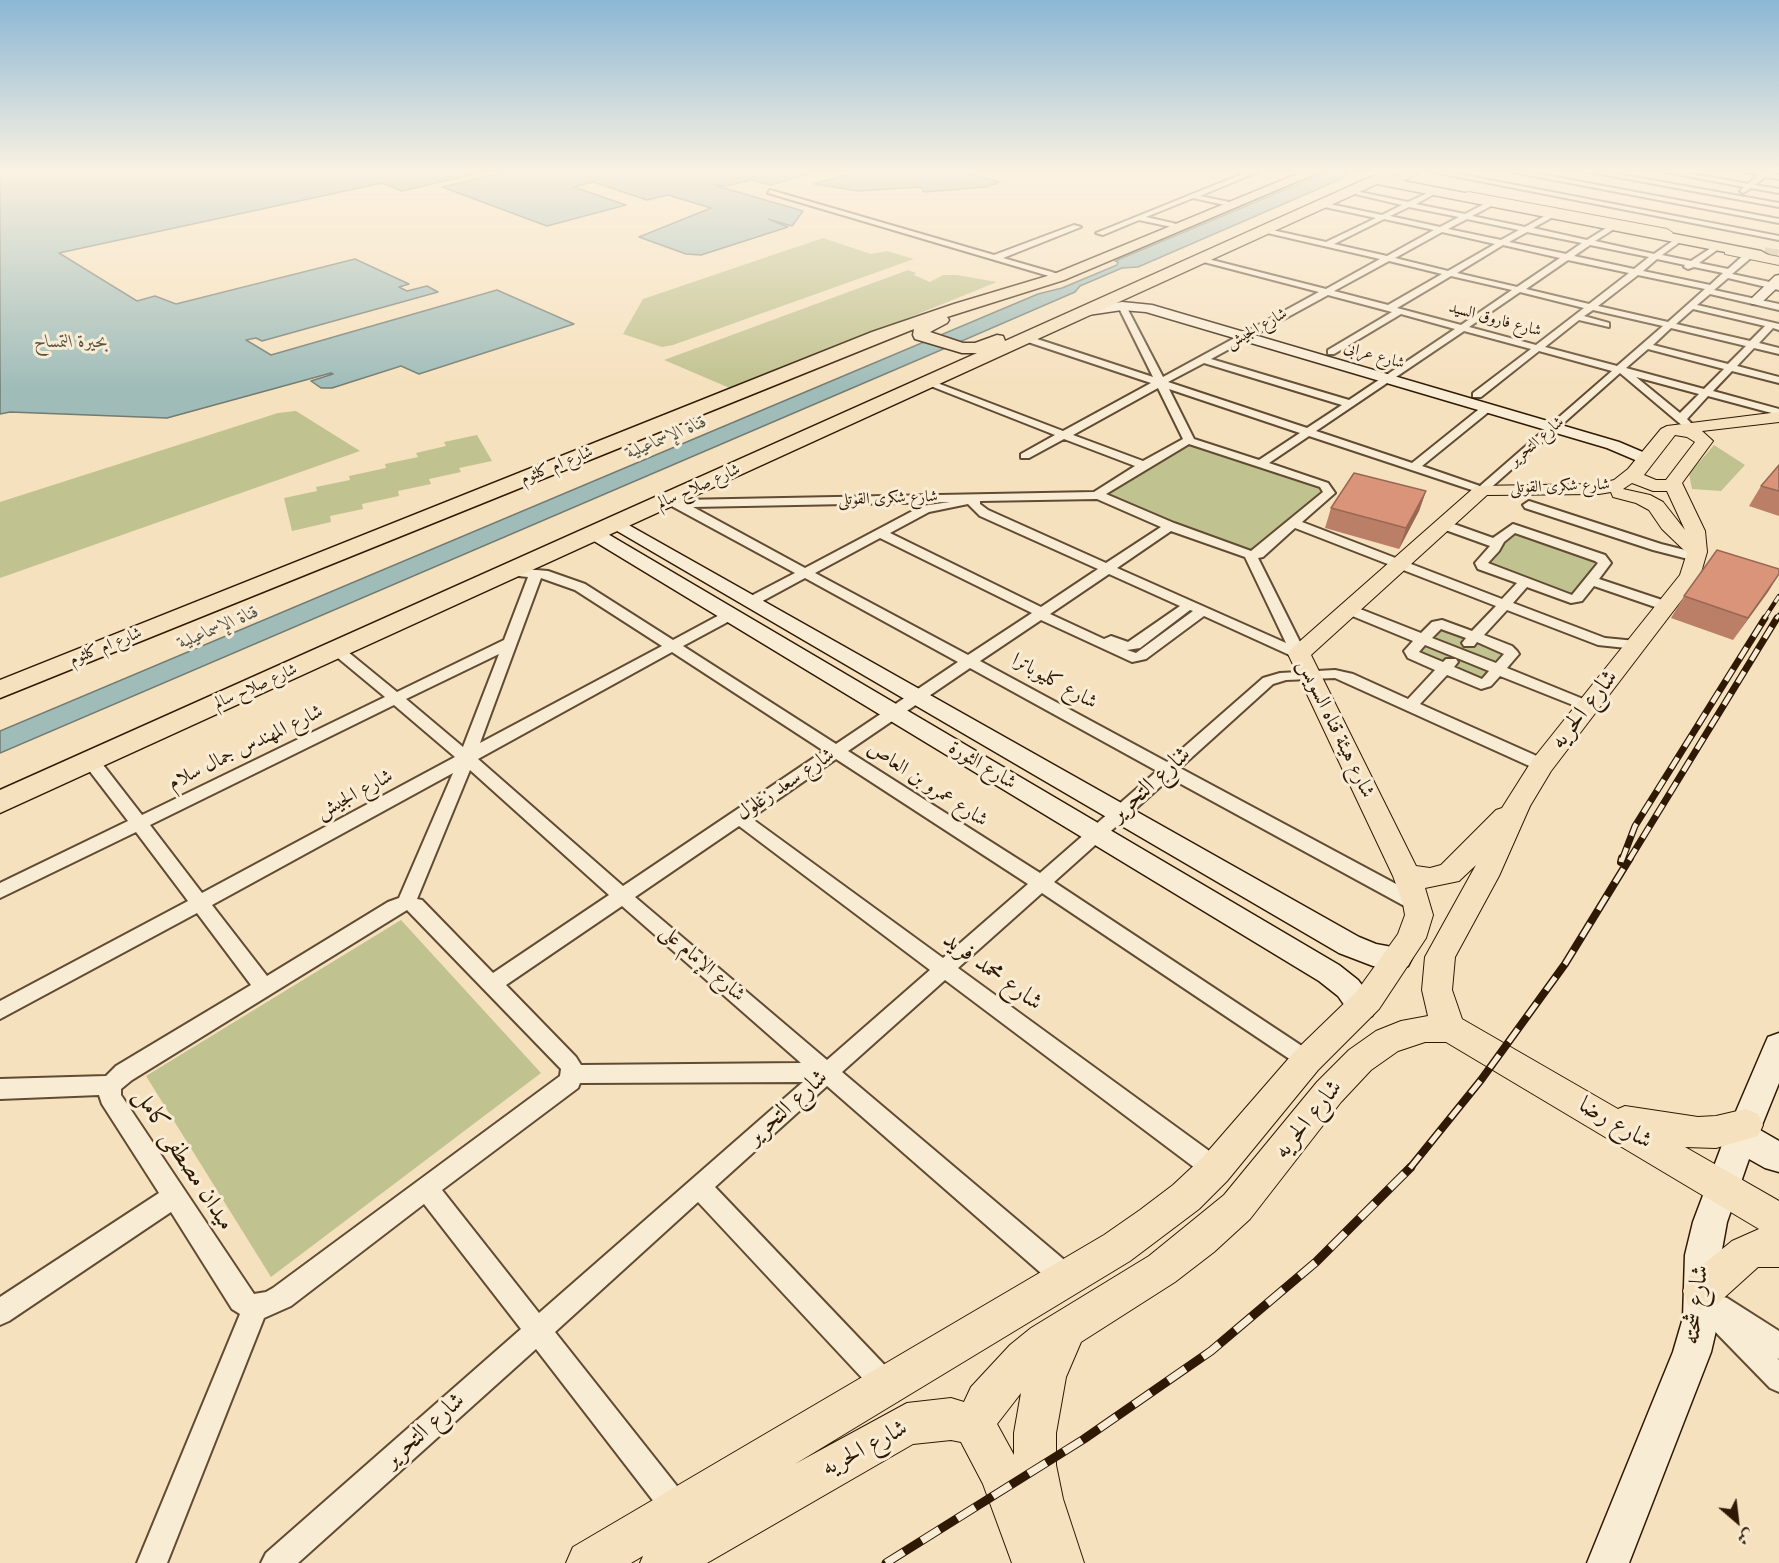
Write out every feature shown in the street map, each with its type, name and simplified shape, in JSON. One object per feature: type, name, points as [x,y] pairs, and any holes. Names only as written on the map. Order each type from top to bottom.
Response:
[{"type":"highway","name":"شارع ام كلثوم","points":[[0,690],[909,324],[1059,277],[1140,243]]},
{"type":"highway","name":"شارع صلاح سالم","points":[[0,802],[513,572],[615,534],[698,488],[1088,311],[1146,296],[1203,259],[1238,243]]},
{"type":"highway","points":[[1703,243],[1769,256]]},
{"type":"highway","points":[[918,337],[922,328],[978,307],[1002,286],[1028,274],[1026,267]]},
{"type":"highway","points":[[767,381],[807,373],[893,339],[918,337],[951,349],[982,346],[1090,301],[1146,296]]},
{"type":"highway","points":[[810,436],[809,426],[818,419],[948,361],[951,349]]},
{"type":"highway","points":[[698,488],[703,495],[719,504]]},
{"type":"main road","points":[[1705,243],[1769,256]]},
{"type":"main road","points":[[1779,417],[1683,425],[1667,433],[1658,443],[1640,466],[1636,478],[1646,484],[1660,487],[1673,483],[1705,441],[1723,434],[1779,424]]},
{"type":"main road","points":[[1683,425],[1705,441]]},
{"type":"main road","name":"شارع شكرى القوتلى","points":[[1482,490],[1586,490],[1620,484],[1640,466]]},
{"type":"main road","points":[[1673,483],[1695,531],[1697,554]]},
{"type":"main road","name":"شارع التحرير","points":[[1304,665],[1350,610],[1482,490]]},
{"type":"main road","points":[[1586,490],[1634,496],[1650,502],[1697,554]]},
{"type":"main road","name":"شارع الحريه","points":[[1333,1053],[1388,1041],[1425,1029],[1451,1029],[1443,1014],[1437,990],[1440,957],[1485,876],[1516,805],[1542,765],[1690,576],[1697,554]]},
{"type":"main road","name":"شارع هيئة قناه السويس","points":[[1304,665],[1412,890]]},
{"type":"main road","points":[[1412,890],[1456,869],[1516,805]]},
{"type":"main road","name":"شارع الحريه","points":[[589,1563],[1066,1278],[1154,1223],[1186,1197],[1215,1169],[1256,1121],[1333,1053],[1362,1007],[1398,958],[1417,926],[1419,915],[1412,890]]},
{"type":"main road","name":"شارع رضا","points":[[1451,1029],[1779,1221]]},
{"type":"main road","name":"شارع الحريه","points":[[663,1563],[907,1424],[951,1419],[974,1425],[986,1402],[1024,1359],[1069,1327],[1162,1269],[1202,1239],[1237,1207],[1329,1092],[1333,1053]]},
{"type":"main road","points":[[1607,1119],[1689,1132],[1744,1131]]},
{"type":"main road","points":[[1256,1121],[1288,1145]]},
{"type":"main road","points":[[1702,1296],[1745,1254],[1757,1248],[1779,1248]]},
{"type":"main road","points":[[1035,1559],[1041,1499],[1035,1465],[1035,1433],[1039,1403],[1046,1375],[1069,1327]]},
{"type":"main road","points":[[974,1425],[1000,1473],[1035,1559]]},
{"type":"street","points":[[944,243],[1059,277]]},
{"type":"street","points":[[995,258],[1034,243]]},
{"type":"street","points":[[1323,243],[1779,351]]},
{"type":"street","name":"شارع الجيش","points":[[1025,456],[1415,243]]},
{"type":"street","points":[[1331,352],[1448,273],[1502,243],[1711,288],[1758,299],[1779,307]]},
{"type":"street","points":[[1534,250],[1545,243]]},
{"type":"street","points":[[1261,464],[1588,243]]},
{"type":"street","points":[[1594,243],[1777,284]]},
{"type":"street","points":[[1477,395],[1674,243]]},
{"type":"street","points":[[1673,280],[1719,243]]},
{"type":"street","points":[[1603,264],[1624,249]]},
{"type":"street","name":"شارع التحرير","points":[[1482,490],[1728,273],[1769,256]]},
{"type":"street","name":"شارع فاروق السيد","points":[[1203,259],[1779,412]]},
{"type":"street","points":[[1758,299],[1777,284]]},
{"type":"street","name":"شارع عرابى","points":[[1088,311],[1122,306],[1146,296],[1249,333],[1393,376],[1487,408],[1658,443]]},
{"type":"street","points":[[1758,299],[1779,300]]},
{"type":"street","points":[[1122,306],[1190,441]]},
{"type":"street","points":[[1690,306],[1775,326]]},
{"type":"street","points":[[1578,317],[1606,325]]},
{"type":"street","points":[[1620,369],[1683,425],[1707,393],[1730,368],[1752,345],[1775,326]]},
{"type":"street","name":"شارع عرابى","points":[[1249,333],[1331,352],[1393,376],[1477,395],[1622,448],[1640,466]]},
{"type":"street","points":[[1028,339],[1482,490]]},
{"type":"street","points":[[1646,346],[1779,380]]},
{"type":"street","points":[[1202,359],[1351,404]]},
{"type":"street","points":[[928,383],[1145,466]]},
{"type":"street","points":[[1414,467],[1487,408]]},
{"type":"street","points":[[1190,441],[1261,464],[1324,485],[1329,493],[1258,554],[1250,555],[1170,526],[1098,495],[1184,442],[1190,441]]},
{"type":"street","name":"شارع شكرى القوتلى","points":[[674,502],[719,504],[1098,495]]},
{"type":"street","points":[[752,601],[926,509],[959,504],[975,497]]},
{"type":"street","points":[[975,497],[974,505],[978,509],[1195,608],[1304,665],[1348,677],[1542,765]]},
{"type":"street","name":"شارع كليوباترا","points":[[674,502],[1169,769],[1412,890]]},
{"type":"street","points":[[1529,506],[1572,533],[1605,562],[1592,581],[1576,598],[1571,599],[1481,564],[1498,540],[1510,529],[1516,528],[1572,533],[1697,554]]},
{"type":"street","points":[[1295,524],[1603,642],[1636,645]]},
{"type":"street","points":[[1444,525],[1497,544]]},
{"type":"street","name":"شارع سعد زغلول","points":[[492,984],[1170,526]]},
{"type":"street","points":[[880,533],[1042,611],[1132,658],[1141,656],[1195,608]]},
{"type":"street","name":"شارع الثورة","points":[[615,534],[752,601],[1349,945],[1374,955],[1398,958]]},
{"type":"street","name":"شارع الثورة","points":[[615,534],[730,615],[1329,973],[1348,988],[1362,1007]]},
{"type":"street","name":"شارع هيئة قناه السويس","points":[[1250,555],[1304,665]]},
{"type":"street","name":"شارع عمرو بن العاص","points":[[513,572],[536,573],[571,582],[1041,883],[1333,1053]]},
{"type":"street","points":[[536,573],[467,758],[406,903],[415,905],[569,1063],[573,1074]]},
{"type":"street","points":[[1592,581],[1666,606]]},
{"type":"street","points":[[1411,705],[1525,582]]},
{"type":"street","points":[[1350,610],[1588,706]]},
{"type":"street","name":"شارع الجيش","points":[[0,1011],[730,615]]},
{"type":"street","points":[[1442,624],[1475,636],[1512,653],[1486,683],[1481,684],[1444,669],[1413,655],[1411,651],[1437,625],[1442,624]]},
{"type":"street","name":"شارع المهندس جمال سلام","points":[[0,891],[511,642]]},
{"type":"street","name":"شارع الإمام على","points":[[337,650],[467,758],[621,895],[1066,1278]]},
{"type":"street","name":"شارع التحرير","points":[[276,1563],[1268,681],[1285,676],[1304,665]]},
{"type":"street","points":[[92,761],[264,987]]},
{"type":"street","name":"شارع محمد فريد","points":[[738,817],[1215,1169]]},
{"type":"street","name":"ميدان مصطفى كامل","points":[[256,1307],[241,1300],[110,1097],[111,1085],[124,1073],[394,907],[406,903]]},
{"type":"street","points":[[1329,973],[1347,966],[1352,957],[1349,945]]},
{"type":"street","name":"شارع شحته","points":[[1608,1563],[1692,1352],[1699,1327],[1706,1238],[1744,1131],[1779,1046]]},
{"type":"street","points":[[573,1074],[828,1072]]},
{"type":"street","points":[[153,1563],[256,1307],[270,1304],[282,1297],[565,1086],[573,1074]]},
{"type":"street","points":[[0,1089],[111,1085]]},
{"type":"street","points":[[1744,1131],[1778,1162]]},
{"type":"street","points":[[699,1187],[887,1386]]},
{"type":"street","points":[[427,1189],[679,1511]]},
{"type":"street","points":[[0,1312],[174,1196]]},
{"type":"street","points":[[1702,1296],[1779,1346]]},
{"type":"street","points":[[1702,1296],[1779,1379]]},
{"type":"green space","points":[[808,243],[838,243],[871,254],[887,251],[914,259],[662,347],[623,334],[643,299]]},
{"type":"green space","points":[[908,270],[930,282],[943,275],[957,275],[997,282],[732,389],[664,360]]},
{"type":"green space","points":[[296,411],[360,451],[0,578],[0,502],[278,413]]},
{"type":"green space","points":[[477,435],[492,461],[459,468],[461,472],[429,479],[431,484],[398,491],[399,496],[362,504],[363,509],[330,516],[331,522],[292,531],[284,498],[317,491],[316,487],[350,480],[349,476],[386,468],[385,464],[418,457],[416,453],[446,446],[444,442]]},
{"type":"green space","points":[[1189,441],[1330,491],[1249,553],[1103,496]]},
{"type":"green space","points":[[1714,445],[1745,465],[1721,491],[1692,489],[1689,474]]},
{"type":"green space","points":[[1510,529],[1603,560],[1577,598],[1486,567],[1495,548]]},
{"type":"green space","points":[[1437,625],[1507,649],[1486,683],[1416,656]]},
{"type":"green space","points":[[401,920],[541,1073],[271,1277],[146,1076]]},
{"type":"water","name":"بحيرة التمساح","points":[[0,243],[105,243],[59,253],[137,301],[155,296],[176,304],[355,259],[409,284],[399,287],[407,291],[427,286],[438,292],[262,341],[256,338],[246,340],[271,355],[497,290],[574,324],[419,374],[401,366],[332,388],[321,388],[311,381],[333,374],[331,373],[167,418],[10,412],[0,414]]},
{"type":"water","points":[[655,243],[738,243],[701,255],[686,254]]},
{"type":"water","points":[[1158,243],[1194,243],[1138,267],[1122,268],[1080,286],[1075,292],[934,353],[0,753],[0,731],[1038,294],[1062,288],[1117,265],[1118,262],[1115,261]]},
{"type":"building","points":[[1779,465],[1779,491],[1761,486]]},
{"type":"building","points":[[1354,473],[1426,491],[1406,528],[1331,508]]},
{"type":"building","points":[[1717,550],[1779,569],[1779,574],[1748,618],[1684,596]]},
{"type":"tunnel","points":[[1764,254],[1779,257]]},
{"type":"railway","points":[[1764,619],[1779,596]]},
{"type":"railway","points":[[1776,619],[1779,615]]},
{"type":"railway","points":[[1622,860],[1635,826],[1765,618]]},
{"type":"railway","points":[[1629,860],[1777,618]]},
{"type":"railway","points":[[1621,862],[1622,858]]},
{"type":"railway","points":[[1410,1168],[1481,1080],[1565,964],[1630,858]]},
{"type":"railway","points":[[886,1563],[1084,1439],[1211,1351],[1316,1262],[1410,1168]]},
{"type":"water label","name":"قناة الإسماعيلية","points":[[667,438]]},
{"type":"water label","name":"قناة الإسماعيلية","points":[[219,628]]}]
